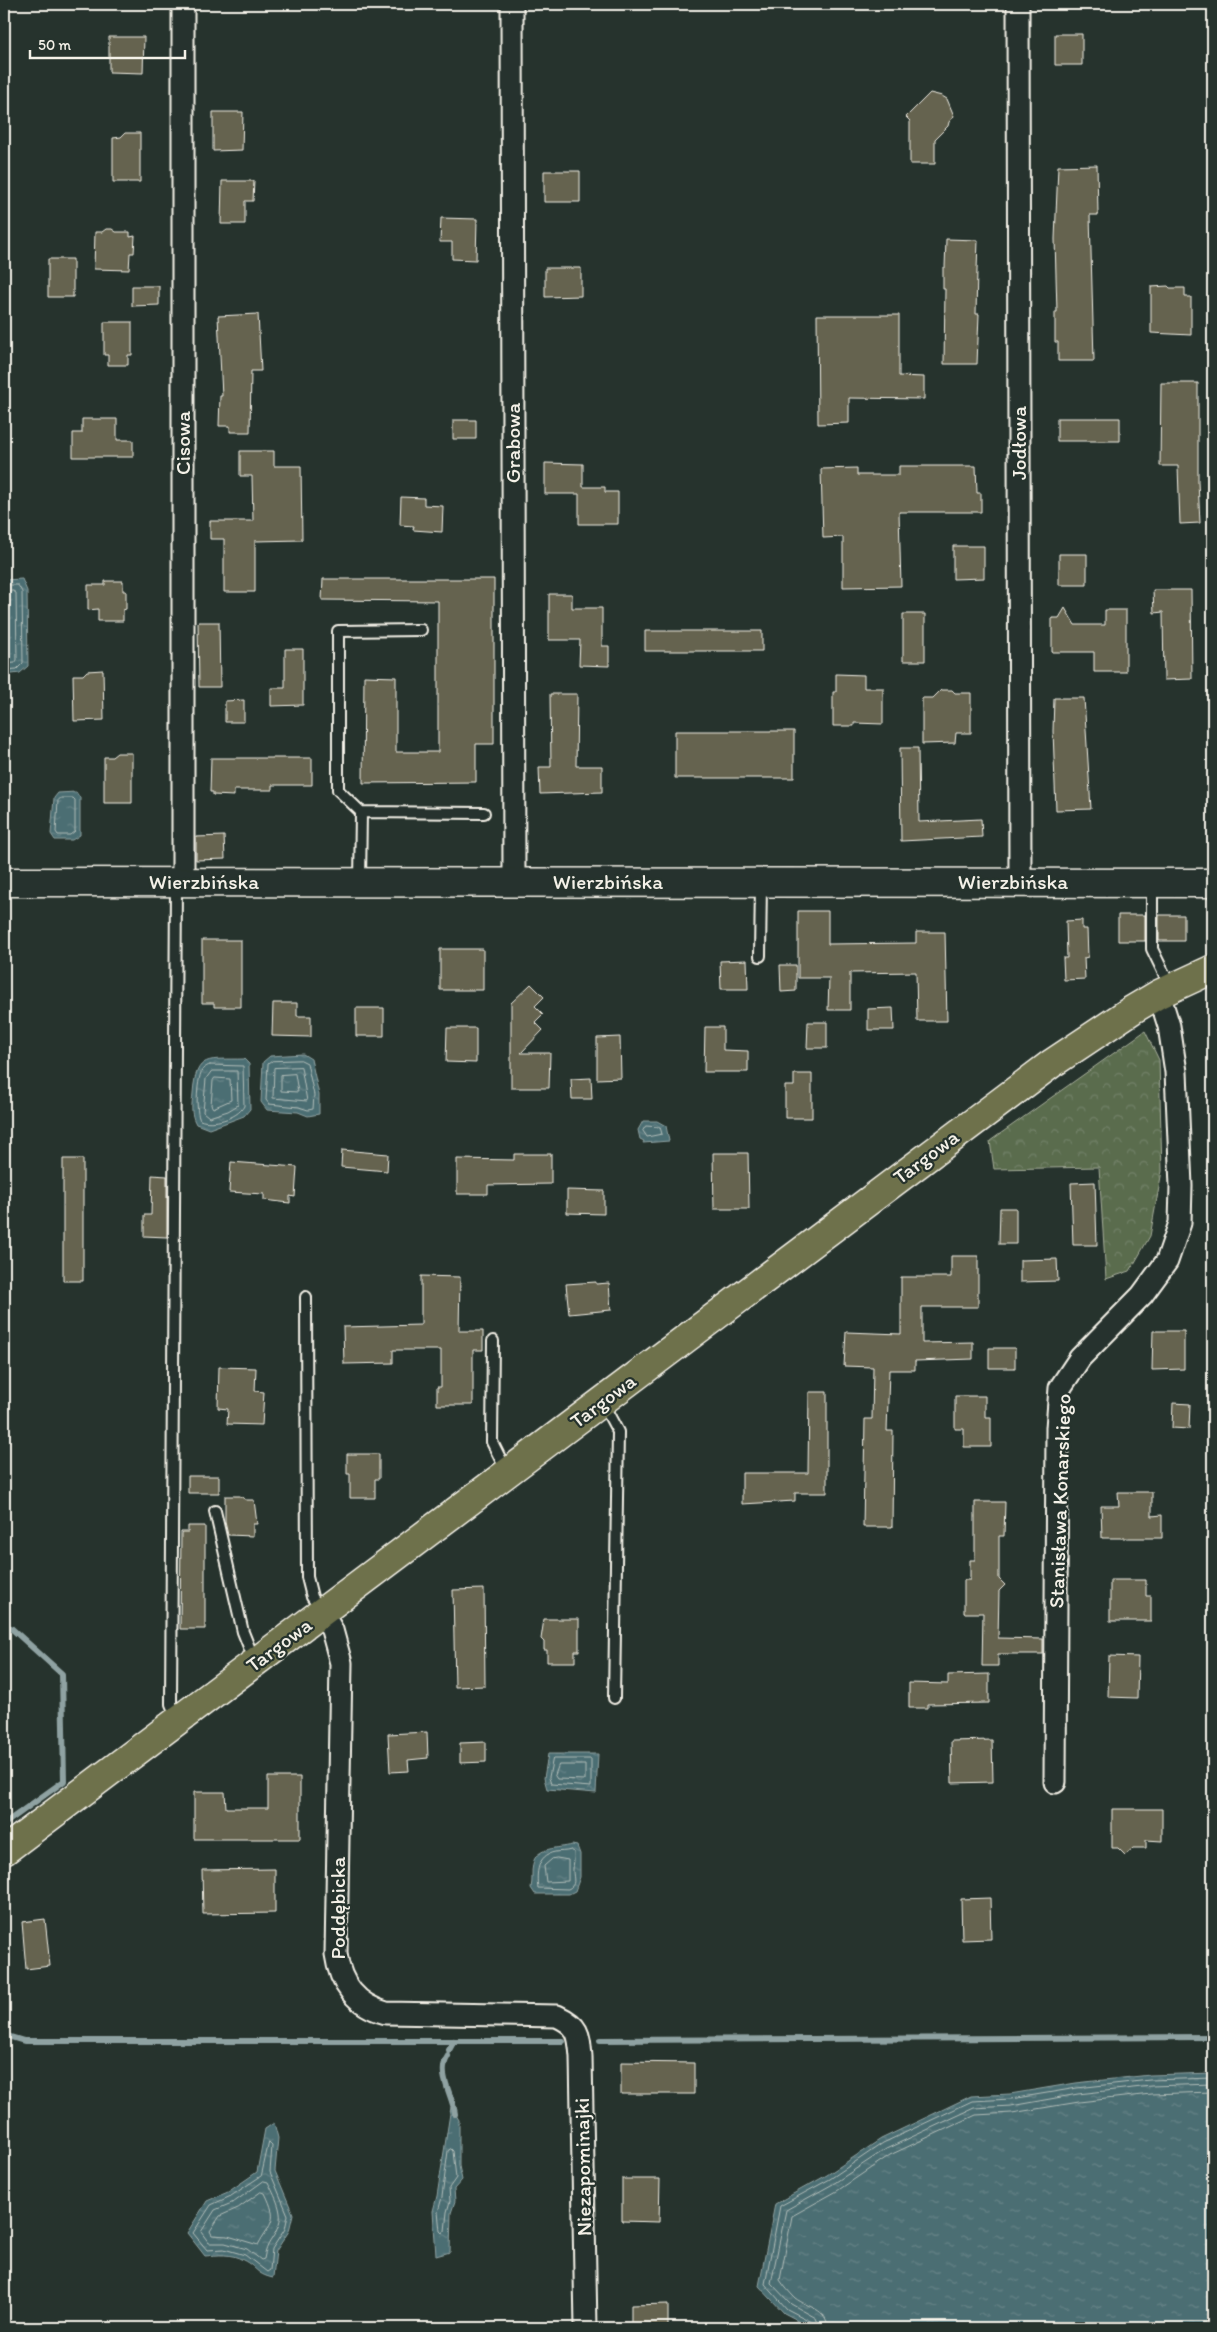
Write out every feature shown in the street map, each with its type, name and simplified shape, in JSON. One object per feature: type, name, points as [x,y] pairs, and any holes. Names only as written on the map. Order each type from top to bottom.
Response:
[{"type":"main road","name":"Targowa","points":[[4,1851],[1051,1064],[1165,992],[1213,969]]},
{"type":"street","name":"Cisowa","points":[[180,882],[183,4]]},
{"type":"street","name":"Grabowa","points":[[512,4],[514,883]]},
{"type":"street","name":"Jodłowa","points":[[1018,4],[1020,882]]},
{"type":"street","name":"Wierzbińska","points":[[4,882],[1213,883]]},
{"type":"street","name":"Stanisława Konarskiego","points":[[1055,1782],[1057,1428],[1060,1388],[1080,1358],[1142,1295],[1167,1261],[1180,1223],[1181,1186],[1176,1072],[1165,992]]},
{"type":"street","name":"Poddębicka","points":[[322,1612],[332,1630],[341,1663],[336,1954],[338,1968],[350,1992],[372,2009],[386,2013],[557,2016]]},
{"type":"street","name":"Niezapominajki","points":[[557,2016],[575,2027],[580,2043],[586,2328]]},
{"type":"lane","points":[[421,630],[338,631],[338,790],[361,812],[484,813]]},
{"type":"lane","points":[[360,883],[361,812]]},
{"type":"lane","points":[[178,1722],[171,1704],[180,882]]},
{"type":"lane","points":[[760,956],[761,882]]},
{"type":"lane","points":[[1152,883],[1152,950],[1165,992]]},
{"type":"lane","points":[[306,1297],[307,1577],[312,1597],[322,1612]]},
{"type":"lane","points":[[492,1341],[492,1442],[507,1473]]},
{"type":"lane","points":[[602,1401],[618,1432],[614,1698]]},
{"type":"lane","points":[[215,1511],[243,1632],[256,1662]]},
{"type":"green space","points":[[1145,1031],[1159,1060],[1162,1171],[1150,1236],[1130,1271],[1106,1279],[1099,1167],[994,1169],[990,1141]]},
{"type":"water","points":[[22,579],[27,591],[28,666],[20,673],[4,675],[4,580]]},
{"type":"water","points":[[76,792],[80,798],[80,835],[72,840],[55,840],[51,834],[54,798],[58,793]]},
{"type":"water","points":[[303,1054],[311,1059],[319,1095],[319,1114],[308,1116],[298,1112],[267,1110],[261,1102],[263,1062],[270,1056]]},
{"type":"water","points":[[244,1059],[249,1064],[250,1109],[244,1116],[209,1129],[196,1124],[192,1113],[192,1101],[197,1071],[201,1065],[213,1060]]},
{"type":"water","points":[[643,1121],[657,1121],[666,1126],[669,1141],[643,1143],[644,1141],[640,1139],[638,1130]]},
{"type":"water","points":[[548,1754],[598,1754],[596,1793],[547,1789],[544,1778]]},
{"type":"water","points":[[572,1845],[577,1846],[580,1854],[580,1877],[575,1891],[569,1894],[535,1894],[531,1888],[532,1867],[535,1858],[543,1851]]},
{"type":"water","points":[[1213,2073],[1213,2328],[813,2328],[784,2313],[759,2286],[775,2204],[827,2175],[881,2139],[971,2096],[1010,2094],[1076,2083],[1150,2075]]},
{"type":"water","points":[[451,2107],[459,2120],[459,2166],[462,2180],[454,2189],[455,2201],[451,2213],[450,2252],[436,2256],[433,2211]]},
{"type":"water","points":[[274,2123],[278,2138],[275,2171],[293,2214],[289,2231],[276,2251],[273,2278],[259,2272],[248,2263],[234,2256],[205,2256],[187,2233],[207,2201],[228,2192],[257,2172],[265,2129]]},
{"type":"building","points":[[1055,34],[1082,34],[1082,65],[1055,65]]},
{"type":"building","points":[[109,37],[144,37],[143,73],[109,72]]},
{"type":"building","points":[[930,93],[947,99],[954,116],[948,126],[935,139],[935,164],[910,164],[910,121],[906,117]]},
{"type":"building","points":[[213,112],[243,112],[242,150],[213,151]]},
{"type":"building","points":[[125,133],[140,133],[140,182],[113,182],[113,138],[121,137]]},
{"type":"building","points":[[1097,165],[1098,215],[1090,215],[1094,361],[1058,361],[1058,342],[1055,342],[1055,312],[1057,312],[1055,239],[1058,166]]},
{"type":"building","points":[[544,171],[580,171],[580,202],[544,202]]},
{"type":"building","points":[[222,181],[254,181],[253,201],[245,201],[245,224],[221,224]]},
{"type":"building","points":[[441,218],[477,219],[476,260],[452,259],[452,242],[440,242]]},
{"type":"building","points":[[106,229],[112,229],[116,232],[130,232],[130,237],[135,236],[134,253],[130,253],[129,270],[94,269],[95,232],[102,232]]},
{"type":"building","points":[[946,239],[978,240],[976,314],[979,314],[977,364],[944,364],[945,289],[943,289],[943,268],[945,268]]},
{"type":"building","points":[[48,259],[73,259],[73,297],[48,297]]},
{"type":"building","points":[[545,268],[581,268],[581,296],[545,297]]},
{"type":"building","points":[[132,286],[159,286],[159,305],[132,306]]},
{"type":"building","points":[[1168,286],[1170,288],[1185,288],[1185,297],[1191,297],[1191,335],[1151,333],[1151,287]]},
{"type":"building","points":[[258,314],[261,371],[251,371],[250,432],[230,432],[230,426],[219,426],[220,396],[222,396],[218,316]]},
{"type":"building","points":[[817,315],[899,315],[899,376],[924,377],[924,399],[849,398],[849,423],[818,424]]},
{"type":"building","points":[[104,322],[132,322],[132,355],[128,355],[128,365],[108,365],[108,355],[104,355]]},
{"type":"building","points":[[1161,383],[1198,383],[1200,523],[1180,524],[1178,466],[1160,466]]},
{"type":"building","points":[[1057,418],[1120,418],[1120,441],[1057,441]]},
{"type":"building","points":[[82,419],[117,419],[117,440],[133,440],[133,457],[73,457],[73,433],[82,433]]},
{"type":"building","points":[[453,420],[476,420],[476,439],[453,439]]},
{"type":"building","points":[[240,451],[274,451],[274,466],[301,466],[302,540],[255,541],[255,592],[224,592],[224,539],[210,539],[210,521],[253,521],[252,476],[240,476]]},
{"type":"building","points":[[545,463],[583,464],[583,487],[605,487],[605,492],[618,492],[618,524],[579,524],[579,494],[545,494]]},
{"type":"building","points":[[899,466],[976,466],[977,493],[981,493],[981,512],[899,512],[901,586],[843,587],[843,537],[823,538],[821,469],[857,468],[857,475],[899,475]]},
{"type":"building","points":[[401,497],[424,498],[424,505],[443,506],[442,532],[413,530],[414,526],[400,525]]},
{"type":"building","points":[[953,546],[984,546],[984,578],[953,579]]},
{"type":"building","points":[[1059,554],[1087,554],[1087,585],[1059,585]]},
{"type":"building","points":[[323,579],[494,579],[494,744],[476,744],[476,782],[363,783],[364,676],[396,677],[396,752],[438,752],[438,601],[322,600]]},
{"type":"building","points":[[105,581],[123,581],[123,591],[126,591],[126,609],[123,610],[123,621],[98,621],[98,609],[88,610],[88,585],[105,585]]},
{"type":"building","points":[[1153,590],[1191,590],[1192,679],[1164,680],[1163,612],[1154,613]]},
{"type":"building","points":[[549,594],[572,594],[572,608],[602,608],[602,646],[609,646],[609,666],[579,665],[580,640],[549,640]]},
{"type":"building","points":[[1065,608],[1075,625],[1105,625],[1105,610],[1126,610],[1126,672],[1094,672],[1094,652],[1052,652],[1052,618],[1059,618]]},
{"type":"building","points":[[903,614],[925,614],[925,661],[903,661]]},
{"type":"building","points":[[198,622],[219,622],[220,687],[199,687]]},
{"type":"building","points":[[645,631],[762,631],[762,651],[645,651]]},
{"type":"building","points":[[285,649],[303,649],[303,705],[271,706],[271,688],[285,688]]},
{"type":"building","points":[[103,670],[104,720],[74,721],[73,675],[83,675],[87,671]]},
{"type":"building","points":[[836,674],[864,675],[864,688],[883,688],[883,724],[854,723],[854,726],[833,726],[833,692],[836,692]]},
{"type":"building","points":[[941,690],[952,690],[955,693],[971,693],[971,733],[956,733],[955,743],[922,744],[922,698],[933,698]]},
{"type":"building","points":[[550,694],[577,694],[576,766],[602,766],[602,792],[540,794],[539,767],[551,767]]},
{"type":"building","points":[[1054,698],[1084,698],[1091,809],[1056,810],[1053,731]]},
{"type":"building","points":[[244,700],[244,722],[225,722],[225,701]]},
{"type":"building","points":[[675,731],[794,731],[794,778],[675,778]]},
{"type":"building","points":[[900,748],[918,748],[919,822],[981,819],[982,837],[901,841]]},
{"type":"building","points":[[117,753],[132,753],[132,803],[104,803],[104,757],[112,757]]},
{"type":"building","points":[[211,758],[312,758],[312,785],[272,785],[272,790],[234,790],[234,796],[213,795],[213,792],[210,792]]},
{"type":"building","points":[[224,836],[225,859],[196,860],[196,837]]},
{"type":"building","points":[[798,911],[828,911],[828,944],[916,943],[916,932],[945,932],[947,1021],[917,1021],[916,972],[850,973],[850,1010],[828,1010],[829,978],[798,978]]},
{"type":"building","points":[[1118,915],[1145,915],[1145,941],[1118,941]]},
{"type":"building","points":[[1159,915],[1184,915],[1184,941],[1159,941]]},
{"type":"building","points":[[1082,920],[1082,929],[1087,929],[1088,957],[1084,958],[1085,979],[1064,980],[1063,958],[1067,958],[1066,921]]},
{"type":"building","points":[[202,940],[241,940],[241,1007],[214,1007],[214,1003],[202,1003]]},
{"type":"building","points":[[440,949],[483,949],[483,990],[440,990]]},
{"type":"building","points":[[747,960],[748,989],[721,989],[720,961]]},
{"type":"building","points":[[780,965],[796,965],[796,991],[781,992]]},
{"type":"building","points":[[531,984],[544,997],[535,1006],[543,1014],[535,1022],[543,1030],[521,1053],[550,1053],[549,1088],[511,1088],[511,1003]]},
{"type":"building","points":[[273,1003],[297,1003],[297,1016],[311,1016],[311,1037],[272,1036]]},
{"type":"building","points":[[356,1008],[384,1008],[384,1036],[356,1036]]},
{"type":"building","points":[[893,1008],[894,1030],[868,1030],[868,1009]]},
{"type":"building","points":[[808,1022],[827,1022],[827,1048],[807,1048]]},
{"type":"building","points":[[705,1027],[723,1027],[723,1050],[748,1051],[748,1072],[704,1072]]},
{"type":"building","points":[[447,1028],[476,1028],[476,1063],[446,1062]]},
{"type":"building","points":[[620,1037],[621,1078],[597,1079],[597,1038]]},
{"type":"building","points":[[794,1074],[812,1074],[812,1118],[785,1118],[785,1086],[794,1086]]},
{"type":"building","points":[[591,1078],[592,1099],[572,1099],[571,1079]]},
{"type":"building","points":[[342,1150],[388,1154],[387,1171],[341,1167]]},
{"type":"building","points":[[713,1153],[748,1153],[749,1209],[714,1209]]},
{"type":"building","points":[[514,1154],[551,1154],[551,1184],[488,1185],[488,1194],[457,1194],[457,1159],[514,1160]]},
{"type":"building","points":[[63,1159],[83,1159],[83,1281],[63,1281]]},
{"type":"building","points":[[231,1162],[297,1167],[295,1197],[290,1196],[290,1203],[264,1200],[264,1194],[229,1192]]},
{"type":"building","points":[[152,1175],[167,1176],[167,1237],[144,1236],[144,1215],[151,1215]]},
{"type":"building","points":[[1095,1182],[1097,1245],[1073,1245],[1071,1183]]},
{"type":"building","points":[[567,1190],[604,1191],[604,1214],[567,1213]]},
{"type":"building","points":[[1000,1208],[1016,1208],[1016,1244],[999,1244]]},
{"type":"building","points":[[951,1256],[978,1256],[978,1307],[922,1307],[922,1343],[973,1342],[973,1359],[915,1361],[915,1370],[889,1370],[887,1431],[893,1431],[892,1527],[863,1527],[865,1419],[872,1419],[873,1367],[844,1366],[846,1332],[901,1334],[901,1277],[951,1277]]},
{"type":"building","points":[[1057,1259],[1058,1281],[1020,1282],[1020,1260]]},
{"type":"building","points":[[421,1276],[460,1277],[459,1331],[483,1331],[483,1350],[473,1350],[473,1405],[437,1405],[437,1387],[441,1387],[441,1350],[393,1350],[393,1363],[344,1364],[343,1327],[421,1325]]},
{"type":"building","points":[[596,1282],[596,1284],[609,1283],[611,1310],[569,1314],[566,1284]]},
{"type":"building","points":[[1153,1331],[1184,1331],[1184,1369],[1152,1370]]},
{"type":"building","points":[[989,1348],[1015,1348],[1015,1368],[989,1368]]},
{"type":"building","points":[[219,1367],[256,1368],[255,1391],[264,1392],[262,1425],[227,1424],[228,1409],[218,1408]]},
{"type":"building","points":[[809,1392],[827,1392],[827,1493],[795,1493],[795,1501],[742,1504],[742,1473],[808,1473]]},
{"type":"building","points":[[955,1396],[985,1396],[985,1417],[991,1417],[991,1447],[964,1447],[964,1429],[955,1429]]},
{"type":"building","points":[[1173,1403],[1190,1404],[1189,1429],[1172,1428]]},
{"type":"building","points":[[347,1454],[379,1454],[379,1479],[375,1479],[375,1498],[350,1498],[350,1474],[347,1474]]},
{"type":"building","points":[[188,1476],[219,1476],[219,1493],[188,1493]]},
{"type":"building","points":[[1118,1492],[1152,1492],[1152,1516],[1162,1515],[1162,1538],[1102,1538],[1101,1506],[1119,1506]]},
{"type":"building","points":[[225,1496],[240,1496],[246,1500],[254,1500],[257,1524],[253,1524],[253,1536],[228,1535],[225,1522]]},
{"type":"building","points":[[975,1502],[1005,1502],[1004,1536],[999,1536],[999,1579],[1005,1585],[999,1591],[998,1638],[1043,1639],[1043,1654],[998,1654],[998,1666],[982,1666],[983,1613],[964,1613],[964,1580],[970,1580],[970,1560],[975,1560]]},
{"type":"building","points":[[188,1526],[205,1526],[205,1629],[180,1629],[181,1532],[188,1532]]},
{"type":"building","points":[[1110,1580],[1146,1580],[1146,1596],[1151,1596],[1151,1621],[1110,1621]]},
{"type":"building","points":[[484,1589],[485,1686],[455,1687],[453,1590]]},
{"type":"building","points":[[544,1619],[579,1619],[579,1651],[575,1651],[575,1662],[547,1662],[547,1650],[544,1650],[544,1642],[541,1639]]},
{"type":"building","points":[[1109,1656],[1138,1657],[1137,1698],[1108,1697]]},
{"type":"building","points":[[989,1674],[989,1703],[928,1704],[928,1708],[909,1708],[909,1683],[948,1684],[948,1675]]},
{"type":"building","points":[[427,1732],[428,1758],[408,1760],[409,1771],[390,1772],[388,1734]]},
{"type":"building","points":[[992,1740],[993,1782],[952,1783],[951,1741]]},
{"type":"building","points":[[486,1742],[486,1762],[460,1763],[460,1743]]},
{"type":"building","points":[[268,1777],[300,1777],[300,1839],[194,1839],[194,1792],[225,1792],[226,1808],[268,1808]]},
{"type":"building","points":[[1112,1809],[1162,1809],[1162,1841],[1146,1840],[1146,1848],[1133,1848],[1125,1855],[1118,1848],[1112,1848]]},
{"type":"building","points":[[275,1869],[275,1913],[203,1914],[202,1870]]},
{"type":"building","points":[[990,1898],[991,1939],[962,1940],[961,1899]]},
{"type":"building","points":[[45,1919],[50,1966],[26,1969],[22,1922]]},
{"type":"building","points":[[621,2062],[694,2063],[694,2094],[621,2094]]},
{"type":"building","points":[[622,2179],[660,2179],[659,2222],[622,2221]]},
{"type":"building","points":[[668,2304],[668,2328],[631,2328],[631,2305]]},
{"type":"waterway","points":[[4,1824],[64,1781],[62,1674],[11,1628]]},
{"type":"waterway","points":[[4,2035],[24,2041],[563,2041]]},
{"type":"waterway","points":[[600,2040],[1213,2037]]},
{"type":"waterway","points":[[449,2050],[454,2041]]},
{"type":"waterway","points":[[448,2056],[445,2063],[444,2077],[455,2114]]}]
